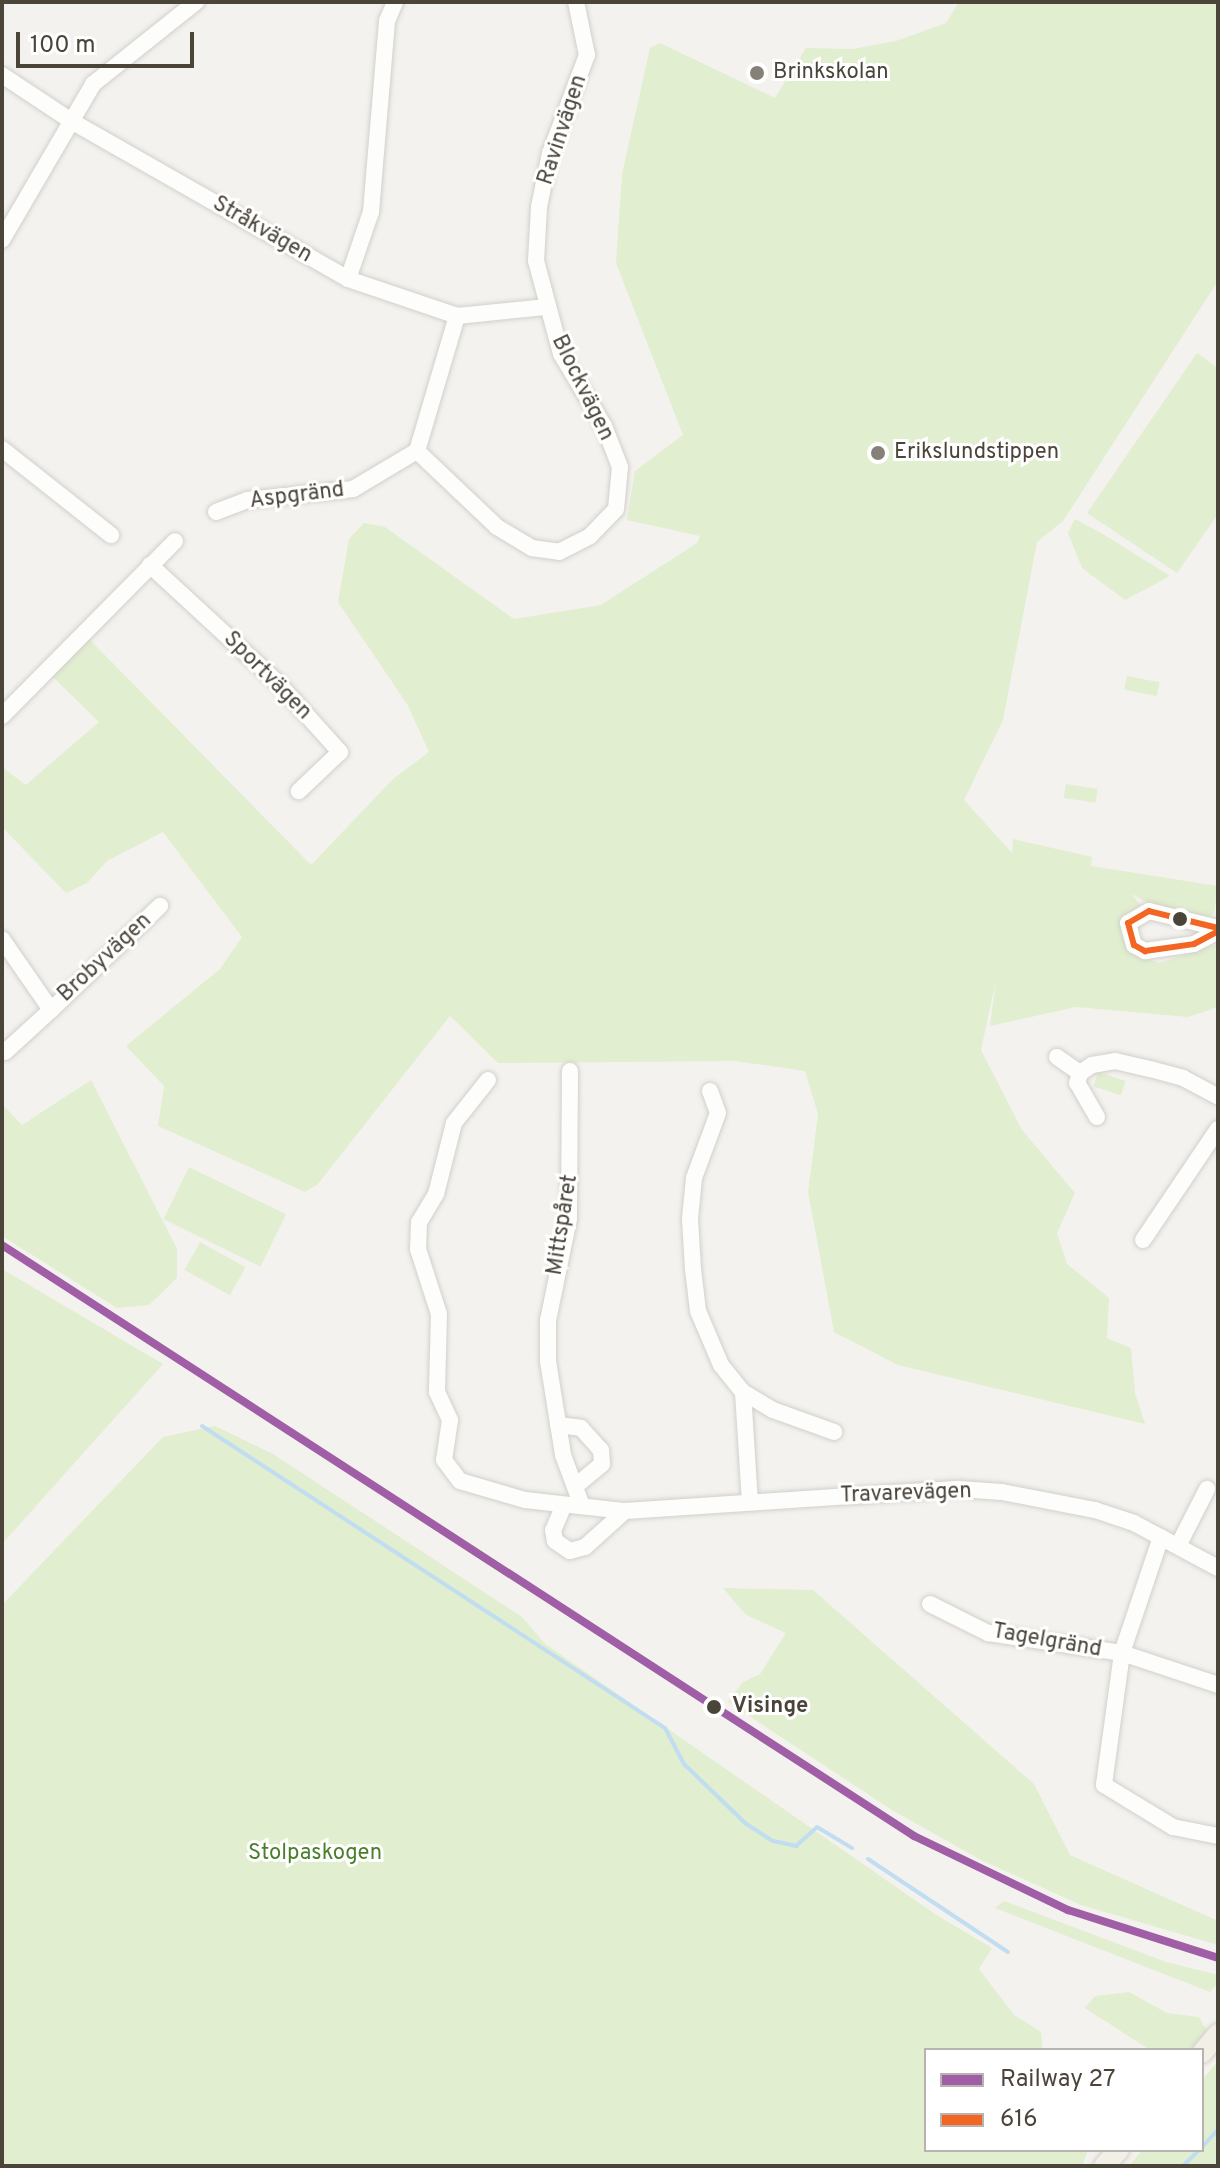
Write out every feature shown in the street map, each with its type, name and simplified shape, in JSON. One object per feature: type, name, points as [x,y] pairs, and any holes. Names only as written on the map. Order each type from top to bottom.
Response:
[{"type":"main road","points":[[1204,2051],[1218,2034]]},
{"type":"street","points":[[348,279],[371,212],[387,21],[395,2]]},
{"type":"street","name":"Ravinvägen","points":[[545,307],[536,261],[539,207],[550,153],[587,55],[576,2]]},
{"type":"street","points":[[2,240],[93,84],[189,4]]},
{"type":"street","name":"Stråkvägen","points":[[2,75],[73,122],[348,279],[457,316],[545,307]]},
{"type":"street","name":"Blockvägen","points":[[417,451],[497,527],[532,548],[559,552],[590,536],[616,509],[620,467],[604,426],[561,354],[545,307]]},
{"type":"street","points":[[417,451],[457,316]]},
{"type":"street","points":[[2,449],[111,535]]},
{"type":"street","name":"Aspgränd","points":[[216,512],[247,500],[353,489],[417,451]]},
{"type":"street","points":[[2,716],[175,541]]},
{"type":"street","name":"Sportvägen","points":[[150,565],[259,664],[340,752],[299,791]]},
{"type":"street","name":"Brobyvägen","points":[[5,1052],[160,906]]},
{"type":"street","points":[[1149,911],[1218,929],[1194,944],[1145,951],[1134,945],[1128,923],[1149,911]]},
{"type":"street","name":"Brobyvägen","points":[[2,939],[51,1010]]},
{"type":"street","points":[[1057,1057],[1080,1073]]},
{"type":"street","points":[[1080,1073],[1115,1061],[1183,1078],[1217,1093]]},
{"type":"street","name":"Mittspåret","points":[[570,1071],[569,1219],[548,1320],[558,1425],[582,1506]]},
{"type":"street","points":[[1080,1073],[1080,1094],[1097,1117]]},
{"type":"street","name":"Travarevägen","points":[[488,1080],[454,1123],[436,1194],[419,1222],[418,1249],[439,1314],[437,1392],[450,1420],[444,1460],[460,1481],[563,1507],[625,1511],[959,1489],[1002,1492],[1095,1510],[1179,1544],[1218,1568]]},
{"type":"street","points":[[710,1091],[718,1113],[694,1178],[690,1219],[698,1311],[721,1365],[743,1392],[777,1411],[834,1432]]},
{"type":"street","points":[[1143,1240],[1218,1129]]},
{"type":"street","points":[[743,1392],[748,1425],[750,1502]]},
{"type":"street","points":[[748,1425],[777,1411]]},
{"type":"street","points":[[558,1425],[581,1428],[601,1450],[602,1464],[577,1485]]},
{"type":"street","points":[[1179,1544],[1207,1489]]},
{"type":"street","points":[[563,1507],[553,1530],[555,1541],[570,1551],[585,1547],[625,1511]]},
{"type":"street","points":[[1161,1537],[1122,1653],[1104,1785],[1173,1827],[1218,1836]]},
{"type":"street","name":"Tagelgränd","points":[[930,1604],[988,1633],[1122,1653],[1218,1685]]},
{"type":"green space","points":[[959,2],[1218,2],[1218,281],[1063,521],[1037,542],[1003,720],[964,800],[1012,853],[1013,839],[1092,857],[1091,866],[1218,886],[1214,913],[1209,917],[1152,905],[1132,894],[1140,905],[1126,915],[1132,953],[1159,963],[1218,944],[1218,1007],[1188,1017],[1076,1007],[990,1026],[996,980],[981,1050],[1022,1130],[1075,1193],[1057,1233],[1067,1264],[1109,1298],[1107,1338],[1131,1348],[1135,1393],[1145,1424],[898,1365],[834,1332],[808,1192],[818,1114],[805,1071],[735,1061],[498,1063],[450,1016],[317,1185],[305,1192],[158,1126],[164,1086],[126,1046],[220,969],[242,937],[163,832],[107,861],[87,883],[66,893],[2,827],[2,767],[26,785],[99,722],[52,676],[88,638],[311,865],[393,779],[429,752],[407,704],[338,602],[349,539],[364,523],[385,527],[514,619],[601,605],[697,543],[700,536],[627,520],[635,471],[683,435],[616,263],[622,174],[650,48],[660,43],[775,98],[806,48],[852,49],[896,41],[946,23]]},
{"type":"green space","points":[[1197,353],[1218,368],[1218,514],[1177,573],[1087,513]]},
{"type":"green space","points":[[1075,519],[1170,576],[1125,600],[1082,568],[1068,533]]},
{"type":"green space","points":[[1127,676],[1159,682],[1157,696],[1124,690]]},
{"type":"green space","points":[[1066,784],[1098,789],[1095,803],[1064,798]]},
{"type":"green space","points":[[1098,1072],[1126,1081],[1121,1095],[1093,1086]]},
{"type":"green space","points":[[91,1080],[177,1249],[177,1278],[149,1305],[117,1308],[2,1236],[2,1104],[22,1125]]},
{"type":"green space","points":[[189,1167],[286,1214],[261,1266],[164,1219]]},
{"type":"green space","points":[[200,1242],[245,1267],[230,1295],[184,1270]]},
{"type":"green space","points":[[2,1269],[163,1364],[2,1544]]},
{"type":"green space","name":"Stolpaskogen","points":[[215,1426],[273,1454],[522,1617],[544,1643],[938,1916],[992,1948],[979,1969],[1014,2015],[1041,2032],[1043,2048],[924,2048],[924,2152],[1087,2152],[1082,2166],[2,2166],[2,1605],[163,1437]]},
{"type":"green space","points":[[723,1588],[813,1590],[1034,1784],[1070,1855],[1218,1921],[1218,1945],[1081,1905],[981,1860],[892,1810],[728,1702],[743,1682],[760,1674],[786,1633],[746,1615]]},
{"type":"green space","points":[[1004,1901],[1166,1962],[1218,1975],[1218,1983],[1210,1992],[995,1908]]},
{"type":"green space","points":[[1129,1992],[1167,2013],[1199,2017],[1208,2033],[1194,2048],[1147,2048],[1085,2008],[1095,1996]]},
{"type":"green space","points":[[1218,2061],[1218,2166],[1129,2166],[1140,2152],[1204,2152],[1204,2078]]},
{"type":"waterway","points":[[202,1426],[665,1728],[684,1764],[745,1823],[773,1841],[796,1846],[817,1827],[852,1848]]},
{"type":"waterway","points":[[868,1859],[1008,1952]]},
{"type":"waterway","points":[[1204,2145],[1218,2130]]},
{"type":"waterway","points":[[1183,2166],[1197,2152]]},
{"type":"rail line","name":"27","points":[[2,1245],[914,1836],[1068,1910],[1218,1958]]},
{"type":"transit line","name":"616","points":[[1218,928],[1149,911],[1128,923],[1134,945],[1145,951],[1194,944],[1218,931]]},
{"type":"place","name":"Brinkskolan","points":[[757,73]]},
{"type":"place","name":"Erikslundstippen","points":[[878,453]]},
{"type":"place","name":"Visinge","points":[[714,1707]]}]
